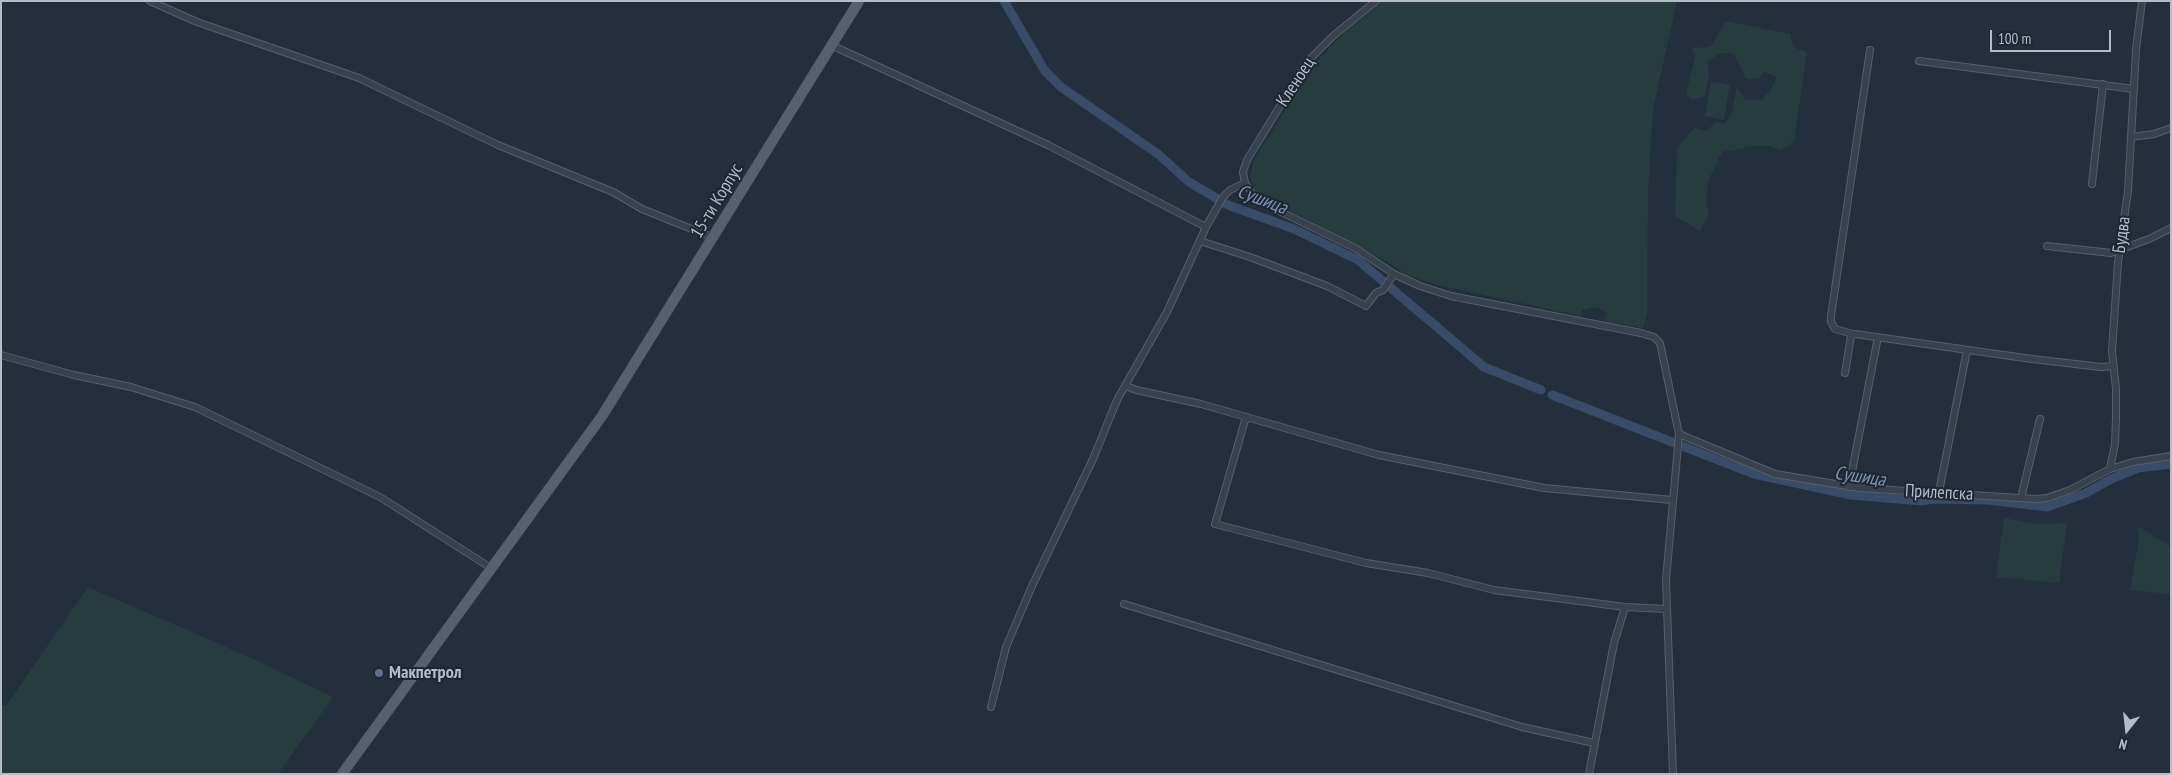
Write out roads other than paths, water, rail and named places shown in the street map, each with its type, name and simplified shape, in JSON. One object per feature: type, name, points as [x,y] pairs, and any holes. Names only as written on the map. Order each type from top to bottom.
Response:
[{"type":"main road","name":"15-ти Корпус","points":[[342,774],[602,416],[714,238],[859,1]]},
{"type":"street","points":[[150,1],[197,22],[359,78],[498,145],[613,192],[642,209],[714,238]]},
{"type":"street","name":"Кленоец","points":[[1245,183],[1243,172],[1247,160],[1307,62],[1333,36],[1376,1]]},
{"type":"street","name":"Будва","points":[[2110,469],[2115,444],[2116,418],[2116,389],[2113,366],[2142,1]]},
{"type":"street","points":[[832,45],[1048,145],[1206,227]]},
{"type":"street","points":[[1870,50],[1830,316],[1830,322],[1835,329],[1852,334],[1967,350],[2101,367],[2113,366]]},
{"type":"street","points":[[1919,61],[2134,89]]},
{"type":"street","points":[[2092,184],[2103,84]]},
{"type":"street","points":[[2131,136],[2154,134],[2171,128]]},
{"type":"street","points":[[991,707],[1006,647],[1032,586],[1093,459],[1117,400],[1167,312],[1206,227],[1223,197],[1230,190],[1245,183],[1261,201],[1355,248],[1394,274],[1420,286],[1451,296],[1654,337],[1660,343],[1679,434],[1666,580],[1673,774]]},
{"type":"street","points":[[2047,246],[2111,253],[2171,228]]},
{"type":"street","points":[[1200,240],[1327,286],[1366,306],[1376,293],[1383,290],[1394,274]]},
{"type":"street","points":[[1845,373],[1852,334]]},
{"type":"street","points":[[1849,487],[1878,337]]},
{"type":"street","points":[[1939,492],[1967,350]]},
{"type":"street","points":[[1,355],[74,375],[131,387],[195,407],[380,498],[492,568]]},
{"type":"street","points":[[1126,386],[1246,417],[1379,455],[1585,493],[1672,500]]},
{"type":"street","points":[[1246,417],[1215,524],[1366,563],[1428,573],[1494,590],[1625,607],[1667,609]]},
{"type":"street","points":[[2021,498],[2040,419]]},
{"type":"street","name":"Прилепска","points":[[1679,434],[1775,474],[1849,487],[2021,498],[2047,498],[2070,490],[2110,469],[2133,462],[2171,456]]},
{"type":"street","points":[[1124,604],[1522,727],[1594,743]]},
{"type":"street","points":[[1589,774],[1618,625],[1625,607]]},
{"type":"waterway","name":"Сушица","points":[[1004,1],[1045,71],[1061,87],[1158,154],[1189,182],[1228,205],[1294,229],[1358,260],[1484,367],[1541,390]]},
{"type":"waterway","name":"Сушица","points":[[1552,395],[1754,474],[1851,495],[1922,501],[1931,499],[1989,500],[2047,507],[2086,493],[2111,479],[2138,468],[2171,464]]},
{"type":"place","name":"Макпетрол","points":[[379,673]]}]
